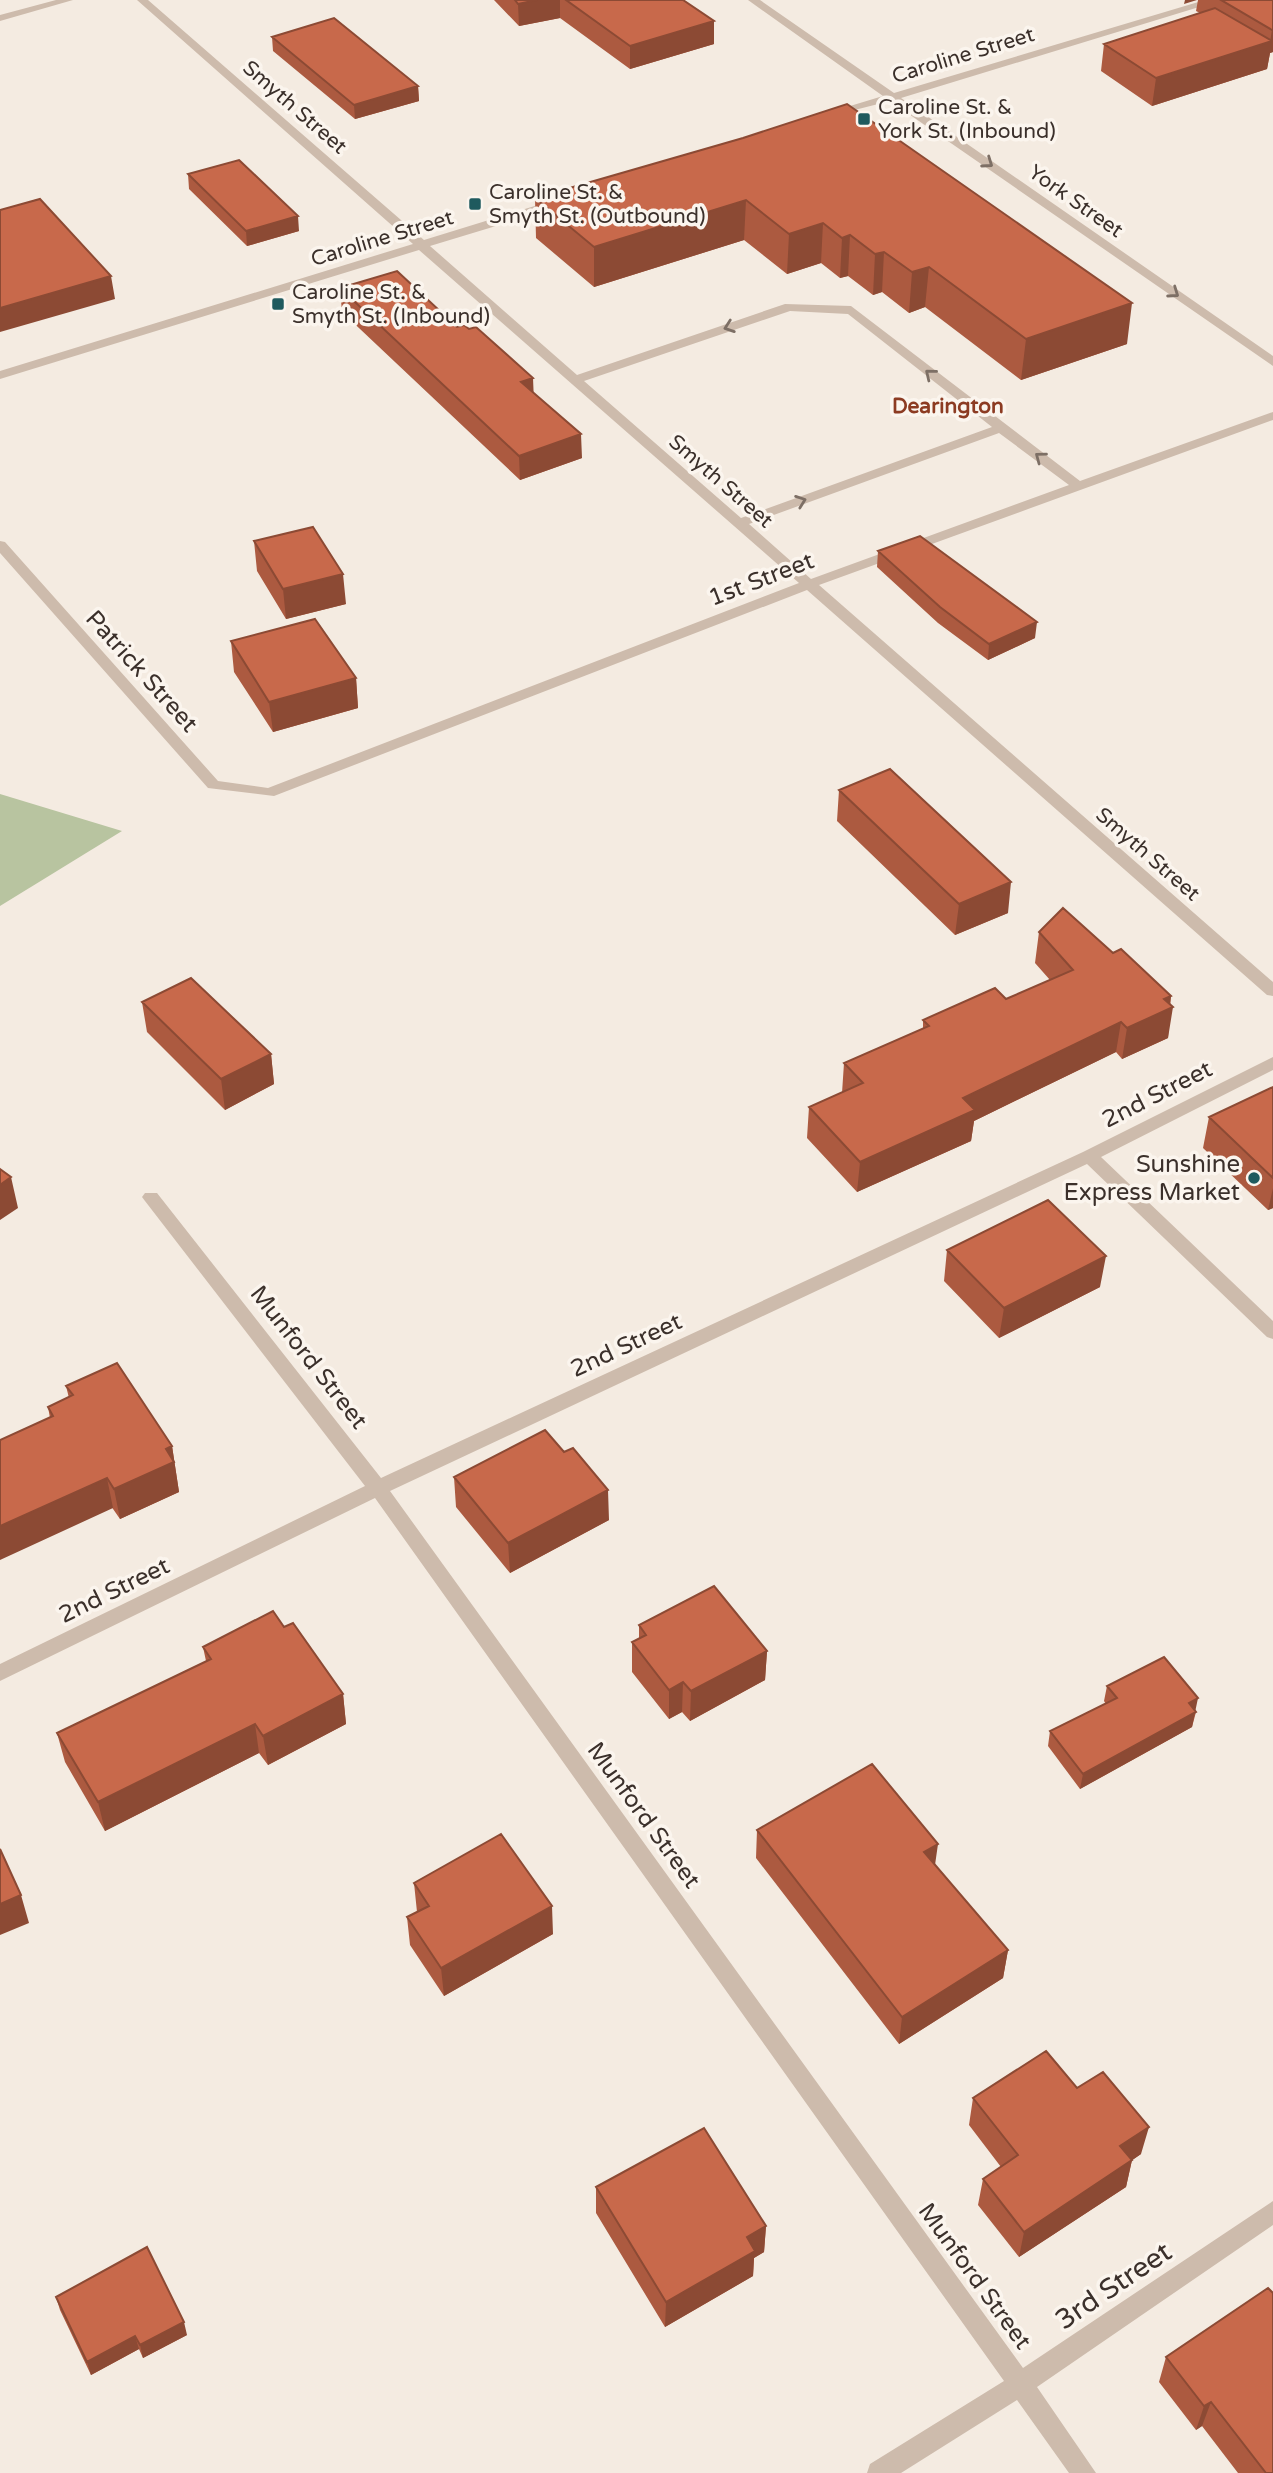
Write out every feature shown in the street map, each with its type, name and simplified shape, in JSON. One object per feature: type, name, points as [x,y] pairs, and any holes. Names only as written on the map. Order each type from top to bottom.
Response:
[{"type":"street","points":[[0,18],[68,0]]},
{"type":"street","name":"Smyth Street","points":[[142,0],[1273,991]]},
{"type":"street","name":"York Street","points":[[752,0],[1273,362]]},
{"type":"street","name":"Caroline Street","points":[[818,120],[1217,0]]},
{"type":"street","name":"Caroline Street","points":[[0,376],[568,199]]},
{"type":"street","points":[[574,380],[789,307],[850,310],[1079,486]]},
{"type":"street","name":"1st Street","points":[[269,793],[807,585],[1273,416]]},
{"type":"street","points":[[737,524],[1001,428]]},
{"type":"street","name":"Patrick Street","points":[[0,545],[213,785],[269,793]]},
{"type":"street","name":"2nd Street","points":[[0,1673],[377,1488],[1089,1156],[1273,1063]]},
{"type":"street","points":[[1089,1156],[1273,1332]]},
{"type":"street","name":"Munford Street","points":[[151,1197],[377,1488],[1084,2473]]},
{"type":"street","name":"3rd Street","points":[[879,2473],[1020,2384],[1273,2212]]},
{"type":"green space","points":[[0,794],[122,831],[0,906]]},
{"type":"building","points":[[515,0],[537,0],[518,4]]},
{"type":"building","points":[[566,0],[683,0],[714,21],[630,46]]},
{"type":"building","points":[[1221,0],[1273,0],[1273,30],[1272,30]]},
{"type":"building","points":[[1215,8],[1272,41],[1156,78],[1104,44]]},
{"type":"building","points":[[334,18],[418,86],[354,105],[272,37]]},
{"type":"building","points":[[847,104],[1132,303],[1026,339],[929,267],[912,272],[884,252],[875,254],[850,235],[842,238],[823,223],[789,234],[746,200],[594,247],[535,198],[743,138]]},
{"type":"building","points":[[239,160],[298,216],[246,231],[188,174]]},
{"type":"building","points":[[40,199],[111,276],[0,308],[0,210]]},
{"type":"building","points":[[397,271],[457,327],[476,327],[533,378],[521,382],[581,434],[519,456],[340,288]]},
{"type":"building","points":[[313,527],[343,574],[283,589],[254,541]]},
{"type":"building","points":[[920,536],[1037,622],[989,644],[940,607],[878,551]]},
{"type":"building","points":[[315,619],[356,678],[269,702],[231,641]]},
{"type":"building","points":[[890,769],[1011,882],[959,904],[839,790]]},
{"type":"building","points":[[1063,908],[1113,953],[1121,949],[1171,996],[1164,999],[1173,1007],[1127,1028],[1121,1022],[963,1098],[975,1110],[860,1162],[809,1107],[863,1083],[844,1063],[929,1026],[923,1020],[995,988],[1006,999],[1073,970],[1039,932]]},
{"type":"building","points":[[191,978],[271,1054],[221,1079],[142,1002]]},
{"type":"building","points":[[1273,1087],[1273,1178],[1209,1117]]},
{"type":"building","points":[[0,1169],[11,1177],[0,1185]]},
{"type":"building","points":[[1048,1200],[1106,1256],[1004,1308],[947,1250]]},
{"type":"building","points":[[117,1363],[172,1446],[166,1449],[174,1462],[114,1489],[107,1478],[0,1526],[0,1440],[53,1416],[48,1407],[73,1395],[66,1386]]},
{"type":"building","points":[[545,1430],[564,1452],[573,1448],[608,1490],[508,1543],[454,1477]]},
{"type":"building","points":[[714,1586],[767,1651],[691,1691],[683,1682],[669,1690],[632,1642],[646,1635],[639,1625]]},
{"type":"building","points":[[273,1611],[284,1627],[293,1623],[343,1694],[263,1736],[255,1724],[98,1802],[57,1733],[211,1659],[203,1647]]},
{"type":"building","points":[[1164,1657],[1198,1698],[1189,1703],[1196,1712],[1083,1774],[1050,1731],[1117,1698],[1107,1686]]},
{"type":"building","points":[[872,1764],[938,1844],[924,1852],[1008,1950],[902,2017],[757,1830]]},
{"type":"building","points":[[501,1834],[552,1906],[441,1968],[407,1917],[429,1906],[414,1883]]},
{"type":"building","points":[[0,1849],[21,1895],[0,1904]]},
{"type":"building","points":[[1046,2051],[1077,2088],[1103,2072],[1149,2127],[1120,2146],[1132,2160],[1024,2232],[983,2179],[1018,2155],[973,2098]]},
{"type":"building","points":[[704,2128],[766,2226],[747,2237],[755,2251],[666,2302],[596,2187]]},
{"type":"building","points":[[147,2247],[184,2322],[140,2345],[135,2336],[87,2362],[56,2297]]},
{"type":"building","points":[[1268,2288],[1273,2293],[1273,2473],[1266,2473],[1211,2402],[1204,2406],[1166,2357]]},
{"type":"place","name":"Caroline St. & York St. (Inbound)","points":[[864,119]]},
{"type":"place","name":"Caroline St. & Smyth St. (Outbound)","points":[[475,204]]},
{"type":"place","name":"Caroline St. & Smyth St. (Inbound)","points":[[278,304]]},
{"type":"place","name":"Sunshine Express Market","points":[[1254,1178]]},
{"type":"district","name":"Dearington","points":[[948,406]]}]
